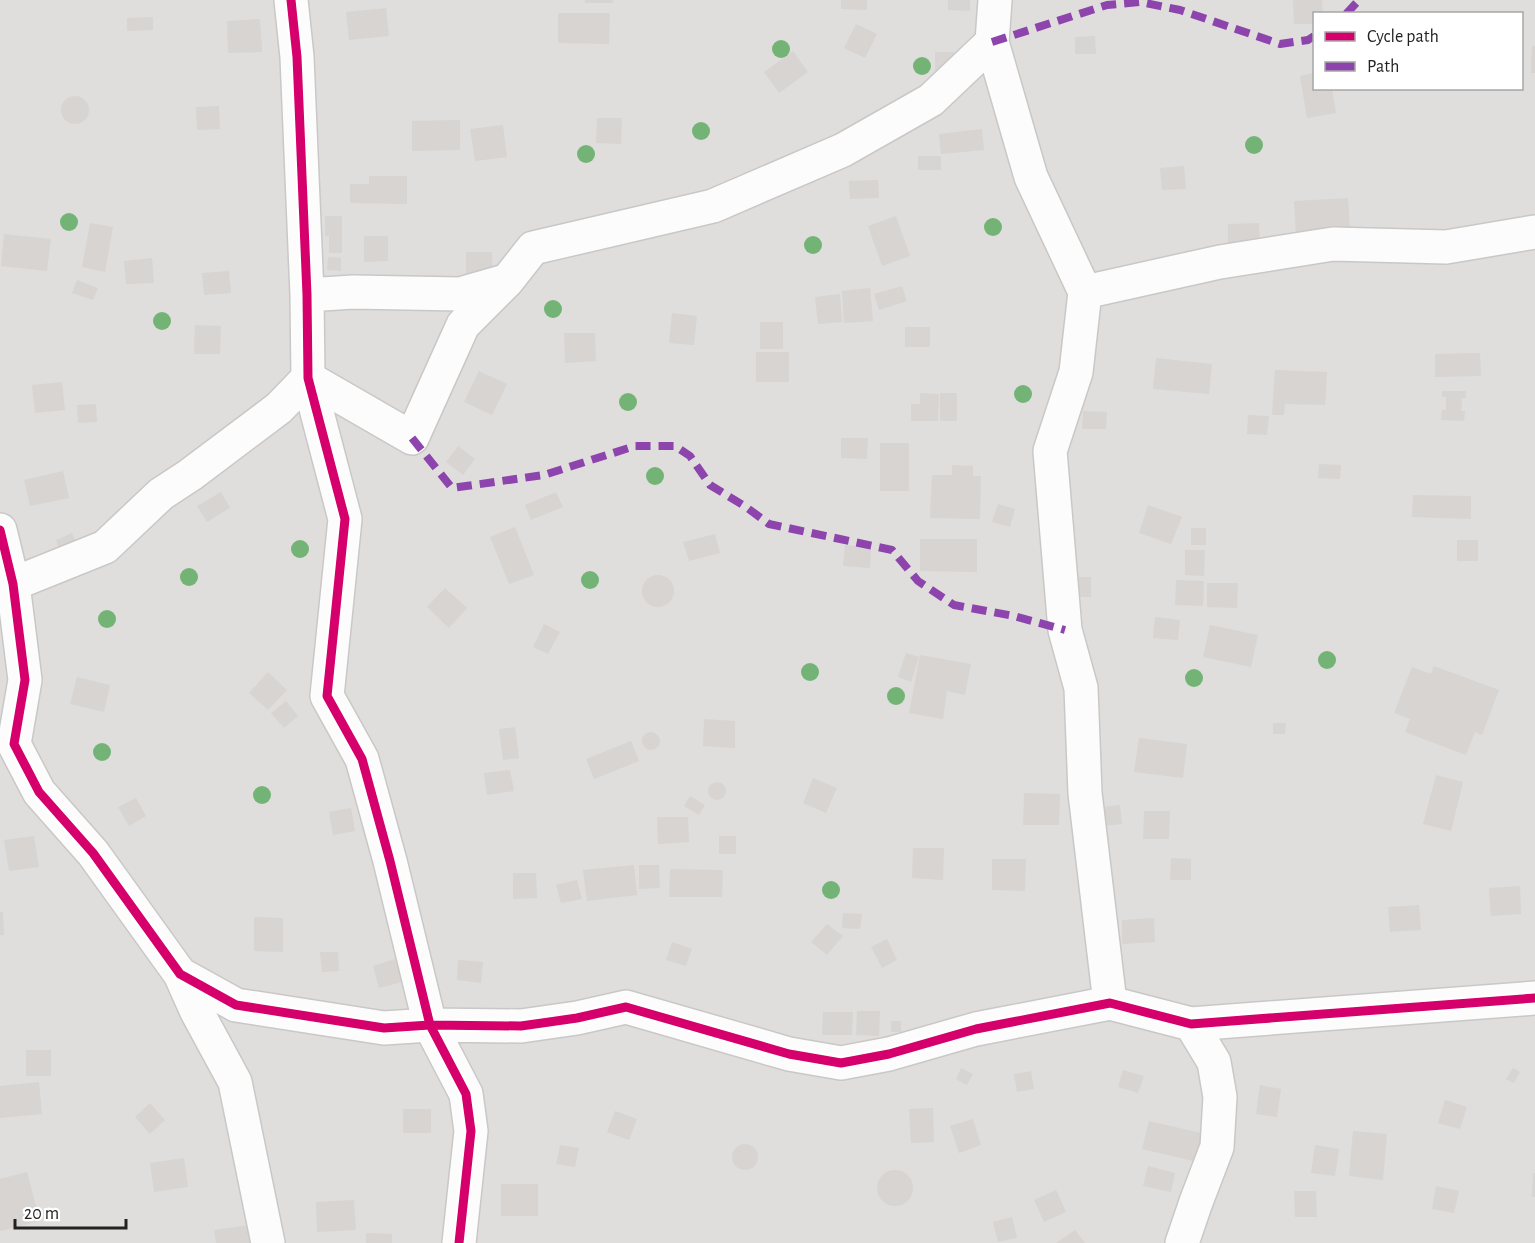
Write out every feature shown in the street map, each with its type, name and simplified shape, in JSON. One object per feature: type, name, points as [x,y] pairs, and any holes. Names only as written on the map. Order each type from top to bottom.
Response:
[{"type":"street","points":[[291,0],[297,57],[307,295],[308,378],[345,519],[327,696],[362,759],[390,861],[430,1025],[466,1094],[471,1131],[459,1243]]},
{"type":"street","points":[[995,0],[992,42],[1031,177],[1085,292],[1076,372],[1050,451],[1065,630],[1081,688],[1085,793],[1110,1003]]},
{"type":"street","points":[[308,378],[412,438],[463,325],[507,281],[533,248],[713,206],[843,150],[931,100],[992,42]]},
{"type":"street","points":[[1085,292],[1220,262],[1333,244],[1446,247],[1535,232]]},
{"type":"street","points":[[307,295],[353,292],[460,294],[507,281]]},
{"type":"street","points":[[13,584],[105,547],[160,494],[279,408],[308,378]]},
{"type":"street","points":[[0,530],[13,584],[25,680],[7,757],[93,853],[180,974],[197,1012],[235,1082],[268,1243]]},
{"type":"street","points":[[180,974],[236,1005],[384,1028],[430,1025],[521,1026],[577,1018],[626,1007],[789,1054],[842,1063],[889,1054],[976,1029],[1110,1003],[1191,1024],[1535,998]]},
{"type":"street","points":[[1182,1243],[1217,1147],[1220,1097],[1214,1062],[1191,1024]]},
{"type":"shaded area","points":[[0,0],[1535,0],[1535,1243],[0,1243]]},
{"type":"building","points":[[585,0],[613,0],[613,3],[585,3]]},
{"type":"building","points":[[841,0],[867,0],[867,10],[841,9]]},
{"type":"building","points":[[948,0],[970,0],[970,11],[948,10]]},
{"type":"building","points":[[1293,0],[1322,0],[1323,12],[1313,12],[1313,24],[1294,24]]},
{"type":"building","points":[[386,8],[389,36],[349,40],[346,12]]},
{"type":"building","points":[[558,13],[610,13],[609,44],[558,43]]},
{"type":"building","points":[[153,17],[153,30],[127,31],[127,18]]},
{"type":"building","points":[[260,19],[262,52],[228,53],[227,21]]},
{"type":"building","points":[[856,24],[877,34],[865,58],[844,48]]},
{"type":"building","points":[[1095,36],[1096,54],[1075,54],[1075,37]]},
{"type":"building","points":[[1532,46],[1535,46],[1535,73],[1531,73]]},
{"type":"building","points":[[793,51],[808,72],[779,93],[764,72]]},
{"type":"building","points":[[935,52],[954,52],[954,72],[935,72]]},
{"type":"building","points":[[1313,73],[1313,90],[1332,90],[1336,113],[1307,118],[1300,76]]},
{"type":"building","points":[[75,96],[85,100],[89,110],[85,120],[75,124],[65,120],[61,110],[65,100]]},
{"type":"building","points":[[219,106],[220,129],[197,130],[196,107]]},
{"type":"building","points":[[597,118],[622,118],[621,144],[596,143]]},
{"type":"building","points":[[460,120],[460,150],[412,151],[412,121]]},
{"type":"building","points":[[503,125],[507,157],[475,161],[470,129]]},
{"type":"building","points":[[982,129],[984,150],[941,154],[939,134]]},
{"type":"building","points":[[918,156],[941,156],[941,170],[918,170]]},
{"type":"building","points":[[1184,166],[1186,189],[1162,190],[1160,168]]},
{"type":"building","points":[[369,176],[407,176],[407,204],[350,203],[350,184],[369,184]]},
{"type":"building","points":[[878,180],[879,198],[850,199],[849,181]]},
{"type":"building","points":[[1348,198],[1350,231],[1296,234],[1294,201]]},
{"type":"building","points":[[325,216],[342,216],[342,253],[329,253],[329,236],[325,236]]},
{"type":"building","points":[[896,216],[910,256],[882,266],[868,226]]},
{"type":"building","points":[[90,223],[113,227],[105,272],[82,267]]},
{"type":"building","points":[[1259,223],[1260,249],[1228,250],[1228,224]]},
{"type":"building","points":[[4,234],[51,239],[47,271],[1,266]]},
{"type":"building","points":[[364,236],[388,236],[388,261],[364,262]]},
{"type":"building","points":[[466,252],[492,252],[493,277],[466,277]]},
{"type":"building","points":[[328,257],[341,258],[341,271],[327,270]]},
{"type":"building","points":[[152,258],[154,283],[126,284],[124,261]]},
{"type":"building","points":[[229,271],[231,293],[204,295],[202,273]]},
{"type":"building","points":[[77,280],[98,288],[93,300],[72,293]]},
{"type":"building","points":[[902,286],[907,301],[879,310],[874,294]]},
{"type":"building","points":[[870,288],[873,321],[844,323],[842,291]]},
{"type":"building","points":[[840,294],[842,322],[818,324],[815,297]]},
{"type":"building","points":[[672,313],[697,316],[694,345],[669,343]]},
{"type":"building","points":[[760,322],[783,322],[783,349],[760,349]]},
{"type":"building","points":[[195,325],[221,326],[220,354],[194,354]]},
{"type":"building","points":[[905,327],[930,327],[930,347],[905,347]]},
{"type":"building","points":[[564,333],[595,333],[596,361],[565,363]]},
{"type":"building","points":[[756,352],[789,352],[789,382],[756,382]]},
{"type":"building","points":[[1480,353],[1481,376],[1435,377],[1435,354]]},
{"type":"building","points":[[1156,358],[1212,364],[1209,394],[1153,389]]},
{"type":"building","points":[[1275,370],[1327,372],[1325,405],[1285,404],[1284,415],[1272,415]]},
{"type":"building","points":[[479,371],[507,384],[492,415],[464,402]]},
{"type":"building","points":[[62,382],[65,410],[35,413],[32,385]]},
{"type":"building","points":[[1442,391],[1466,391],[1466,398],[1462,398],[1461,411],[1465,411],[1464,421],[1441,420],[1442,410],[1446,410],[1446,397],[1442,397]]},
{"type":"building","points":[[920,393],[939,394],[938,421],[911,421],[911,404],[920,404]]},
{"type":"building","points":[[940,393],[957,393],[957,421],[940,421]]},
{"type":"building","points":[[96,404],[97,422],[78,423],[77,405]]},
{"type":"building","points":[[1083,411],[1107,412],[1106,429],[1082,429]]},
{"type":"building","points":[[1248,415],[1269,416],[1267,435],[1247,434]]},
{"type":"building","points":[[841,438],[868,438],[867,459],[841,458]]},
{"type":"building","points":[[880,443],[909,443],[909,491],[880,491]]},
{"type":"building","points":[[458,446],[475,459],[463,475],[446,462]]},
{"type":"building","points":[[1319,464],[1341,465],[1340,479],[1318,478]]},
{"type":"building","points":[[952,465],[973,466],[973,476],[981,476],[980,519],[930,518],[932,475],[952,475]]},
{"type":"building","points":[[63,471],[69,498],[30,506],[24,480]]},
{"type":"building","points":[[221,492],[230,508],[207,522],[197,506]]},
{"type":"building","points":[[556,492],[563,507],[531,520],[525,505]]},
{"type":"building","points":[[1413,495],[1471,496],[1471,519],[1412,517]]},
{"type":"building","points":[[998,504],[1015,509],[1010,527],[992,522]]},
{"type":"building","points":[[1148,505],[1182,517],[1171,544],[1139,533]]},
{"type":"building","points":[[515,527],[534,575],[509,584],[490,537]]},
{"type":"building","points":[[1191,528],[1206,528],[1206,545],[1191,545]]},
{"type":"building","points":[[72,533],[78,547],[61,554],[56,540]]},
{"type":"building","points":[[715,534],[720,553],[689,561],[683,542]]},
{"type":"building","points":[[920,539],[977,539],[977,572],[920,571]]},
{"type":"building","points":[[1457,540],[1478,540],[1478,561],[1457,561]]},
{"type":"building","points":[[845,545],[871,548],[870,568],[843,566]]},
{"type":"building","points":[[1185,550],[1205,550],[1204,576],[1185,575]]},
{"type":"building","points":[[658,575],[669,580],[674,591],[669,602],[658,607],[647,602],[642,591],[647,580]]},
{"type":"building","points":[[1074,577],[1091,577],[1091,597],[1074,597]]},
{"type":"building","points":[[1176,580],[1204,581],[1203,606],[1175,605]]},
{"type":"building","points":[[1207,583],[1238,583],[1237,608],[1207,607]]},
{"type":"building","points":[[445,588],[467,608],[449,628],[427,607]]},
{"type":"building","points":[[1155,617],[1180,620],[1178,640],[1153,638]]},
{"type":"building","points":[[544,624],[560,632],[548,654],[533,647]]},
{"type":"building","points":[[1210,625],[1258,635],[1251,667],[1203,657]]},
{"type":"building","points":[[906,653],[919,657],[911,682],[898,677]]},
{"type":"building","points":[[920,655],[971,664],[965,695],[947,691],[943,719],[909,713]]},
{"type":"building","points":[[1434,666],[1499,690],[1482,735],[1475,732],[1466,755],[1405,732],[1410,719],[1394,713],[1412,667],[1431,674]]},
{"type":"building","points":[[268,672],[287,690],[268,710],[249,693]]},
{"type":"building","points":[[77,677],[110,685],[104,712],[70,704]]},
{"type":"building","points":[[286,701],[298,716],[284,728],[271,713]]},
{"type":"building","points":[[704,719],[735,721],[735,748],[703,746]]},
{"type":"building","points":[[1273,723],[1286,723],[1285,734],[1273,734]]},
{"type":"building","points":[[515,727],[519,758],[503,760],[499,729]]},
{"type":"building","points":[[647,732],[655,732],[660,737],[658,748],[647,750],[642,745],[642,737]]},
{"type":"building","points":[[1139,738],[1187,744],[1183,778],[1134,772]]},
{"type":"building","points":[[631,741],[639,761],[594,779],[586,759]]},
{"type":"building","points":[[510,770],[514,791],[487,795],[484,773]]},
{"type":"building","points":[[1436,775],[1463,782],[1451,831],[1423,824]]},
{"type":"building","points":[[813,778],[837,788],[826,813],[803,803]]},
{"type":"building","points":[[713,782],[721,782],[726,787],[724,798],[713,800],[708,795],[708,787]]},
{"type":"building","points":[[1024,793],[1060,794],[1059,825],[1023,825]]},
{"type":"building","points":[[690,796],[705,805],[699,815],[684,806]]},
{"type":"building","points":[[136,798],[146,816],[129,826],[118,807]]},
{"type":"building","points":[[1120,805],[1122,824],[1096,827],[1093,808]]},
{"type":"building","points":[[351,808],[355,831],[333,835],[329,812]]},
{"type":"building","points":[[1144,811],[1170,811],[1169,839],[1143,839]]},
{"type":"building","points":[[657,817],[688,817],[689,842],[658,844]]},
{"type":"building","points":[[34,836],[39,867],[9,871],[4,840]]},
{"type":"building","points":[[719,836],[736,836],[736,854],[719,854]]},
{"type":"building","points":[[913,848],[944,848],[943,880],[912,878]]},
{"type":"building","points":[[1171,858],[1191,859],[1191,880],[1170,880]]},
{"type":"building","points":[[992,859],[1026,859],[1025,891],[992,890]]},
{"type":"building","points":[[634,865],[637,895],[587,901],[583,870]]},
{"type":"building","points":[[639,865],[659,865],[660,888],[639,889]]},
{"type":"building","points":[[670,869],[723,870],[722,897],[669,897]]},
{"type":"building","points":[[513,873],[536,873],[537,898],[513,899]]},
{"type":"building","points":[[577,880],[582,899],[561,903],[556,885]]},
{"type":"building","points":[[1520,886],[1521,914],[1491,916],[1489,888]]},
{"type":"building","points":[[1419,905],[1421,930],[1390,932],[1388,907]]},
{"type":"building","points":[[0,912],[3,912],[4,935],[0,935]]},
{"type":"building","points":[[843,913],[862,914],[860,929],[842,928]]},
{"type":"building","points":[[254,917],[283,918],[283,952],[254,951]]},
{"type":"building","points":[[1154,918],[1155,942],[1122,944],[1122,920]]},
{"type":"building","points":[[827,924],[843,936],[827,955],[811,942]]},
{"type":"building","points":[[887,939],[897,960],[882,968],[871,947]]},
{"type":"building","points":[[672,942],[692,949],[686,966],[666,960]]},
{"type":"building","points":[[320,952],[338,952],[339,971],[322,972]]},
{"type":"building","points":[[395,959],[402,982],[379,988],[373,966]]},
{"type":"building","points":[[458,960],[483,962],[481,983],[457,980]]},
{"type":"building","points":[[857,1011],[880,1011],[879,1036],[856,1035]]},
{"type":"building","points":[[823,1012],[853,1012],[852,1035],[822,1035]]},
{"type":"building","points":[[891,1021],[901,1021],[901,1032],[891,1032]]},
{"type":"building","points":[[26,1050],[51,1050],[51,1076],[26,1076]]},
{"type":"building","points":[[961,1068],[973,1074],[967,1085],[956,1079]]},
{"type":"building","points":[[1513,1068],[1520,1072],[1514,1083],[1506,1079]]},
{"type":"building","points":[[1123,1070],[1144,1076],[1138,1093],[1118,1087]]},
{"type":"building","points":[[1031,1071],[1034,1089],[1017,1092],[1014,1074]]},
{"type":"building","points":[[39,1082],[42,1114],[0,1118],[0,1086]]},
{"type":"building","points":[[1260,1085],[1281,1089],[1277,1117],[1256,1114]]},
{"type":"building","points":[[1445,1100],[1467,1107],[1460,1129],[1438,1123]]},
{"type":"building","points":[[150,1103],[165,1120],[150,1134],[135,1117]]},
{"type":"building","points":[[933,1108],[934,1142],[911,1143],[909,1109]]},
{"type":"building","points":[[403,1109],[431,1109],[431,1133],[403,1133]]},
{"type":"building","points":[[615,1111],[637,1119],[629,1140],[607,1132]]},
{"type":"building","points":[[973,1119],[981,1145],[959,1153],[950,1126]]},
{"type":"building","points":[[1149,1121],[1201,1133],[1197,1162],[1142,1149]]},
{"type":"building","points":[[1353,1131],[1387,1134],[1383,1180],[1349,1176]]},
{"type":"building","points":[[745,1144],[754,1148],[758,1157],[754,1166],[745,1170],[736,1166],[732,1157],[736,1148]]},
{"type":"building","points":[[560,1145],[579,1148],[575,1167],[556,1164]]},
{"type":"building","points":[[1315,1145],[1339,1149],[1335,1176],[1311,1173]]},
{"type":"building","points":[[184,1158],[188,1187],[154,1192],[150,1163]]},
{"type":"building","points":[[1148,1166],[1175,1173],[1171,1192],[1143,1186]]},
{"type":"building","points":[[895,1170],[908,1175],[913,1188],[908,1201],[895,1206],[882,1201],[877,1188],[882,1175]]},
{"type":"building","points":[[27,1172],[40,1221],[0,1231],[0,1179]]},
{"type":"building","points":[[1533,1173],[1535,1173],[1535,1197],[1532,1197]]},
{"type":"building","points":[[501,1184],[538,1184],[538,1216],[501,1216]]},
{"type":"building","points":[[1436,1186],[1459,1191],[1454,1213],[1432,1209]]},
{"type":"building","points":[[1056,1190],[1066,1212],[1044,1222],[1034,1200]]},
{"type":"building","points":[[1294,1191],[1316,1191],[1317,1217],[1295,1217]]},
{"type":"building","points":[[354,1200],[356,1230],[317,1232],[316,1202]]},
{"type":"building","points":[[1012,1217],[1017,1238],[998,1242],[993,1222]]},
{"type":"building","points":[[251,1225],[253,1243],[216,1243],[214,1230]]},
{"type":"building","points":[[1075,1230],[1085,1243],[1056,1243]]},
{"type":"building","points":[[366,1233],[392,1234],[392,1243],[366,1243]]},
{"type":"marked path","points":[[1348,12],[1359,0]]},
{"type":"marked path","points":[[992,42],[1107,5],[1140,2],[1180,10],[1280,44],[1308,40],[1313,37]]},
{"type":"marked path","points":[[412,438],[452,488],[544,475],[635,446],[675,446],[690,456],[710,485],[769,524],[892,550],[918,581],[954,605],[1014,616],[1065,630]]},
{"type":"cycle path","points":[[291,0],[297,57],[307,295],[308,378],[345,519],[327,696],[362,759],[390,861],[430,1025],[466,1094],[471,1131],[459,1243]]},
{"type":"cycle path","points":[[0,530],[13,584],[25,680],[14,744],[39,792],[93,853],[180,974],[236,1005],[384,1028],[430,1025],[521,1026],[577,1018],[626,1007],[789,1054],[841,1063],[889,1054],[976,1029],[1110,1003],[1191,1024],[1535,998]]}]
